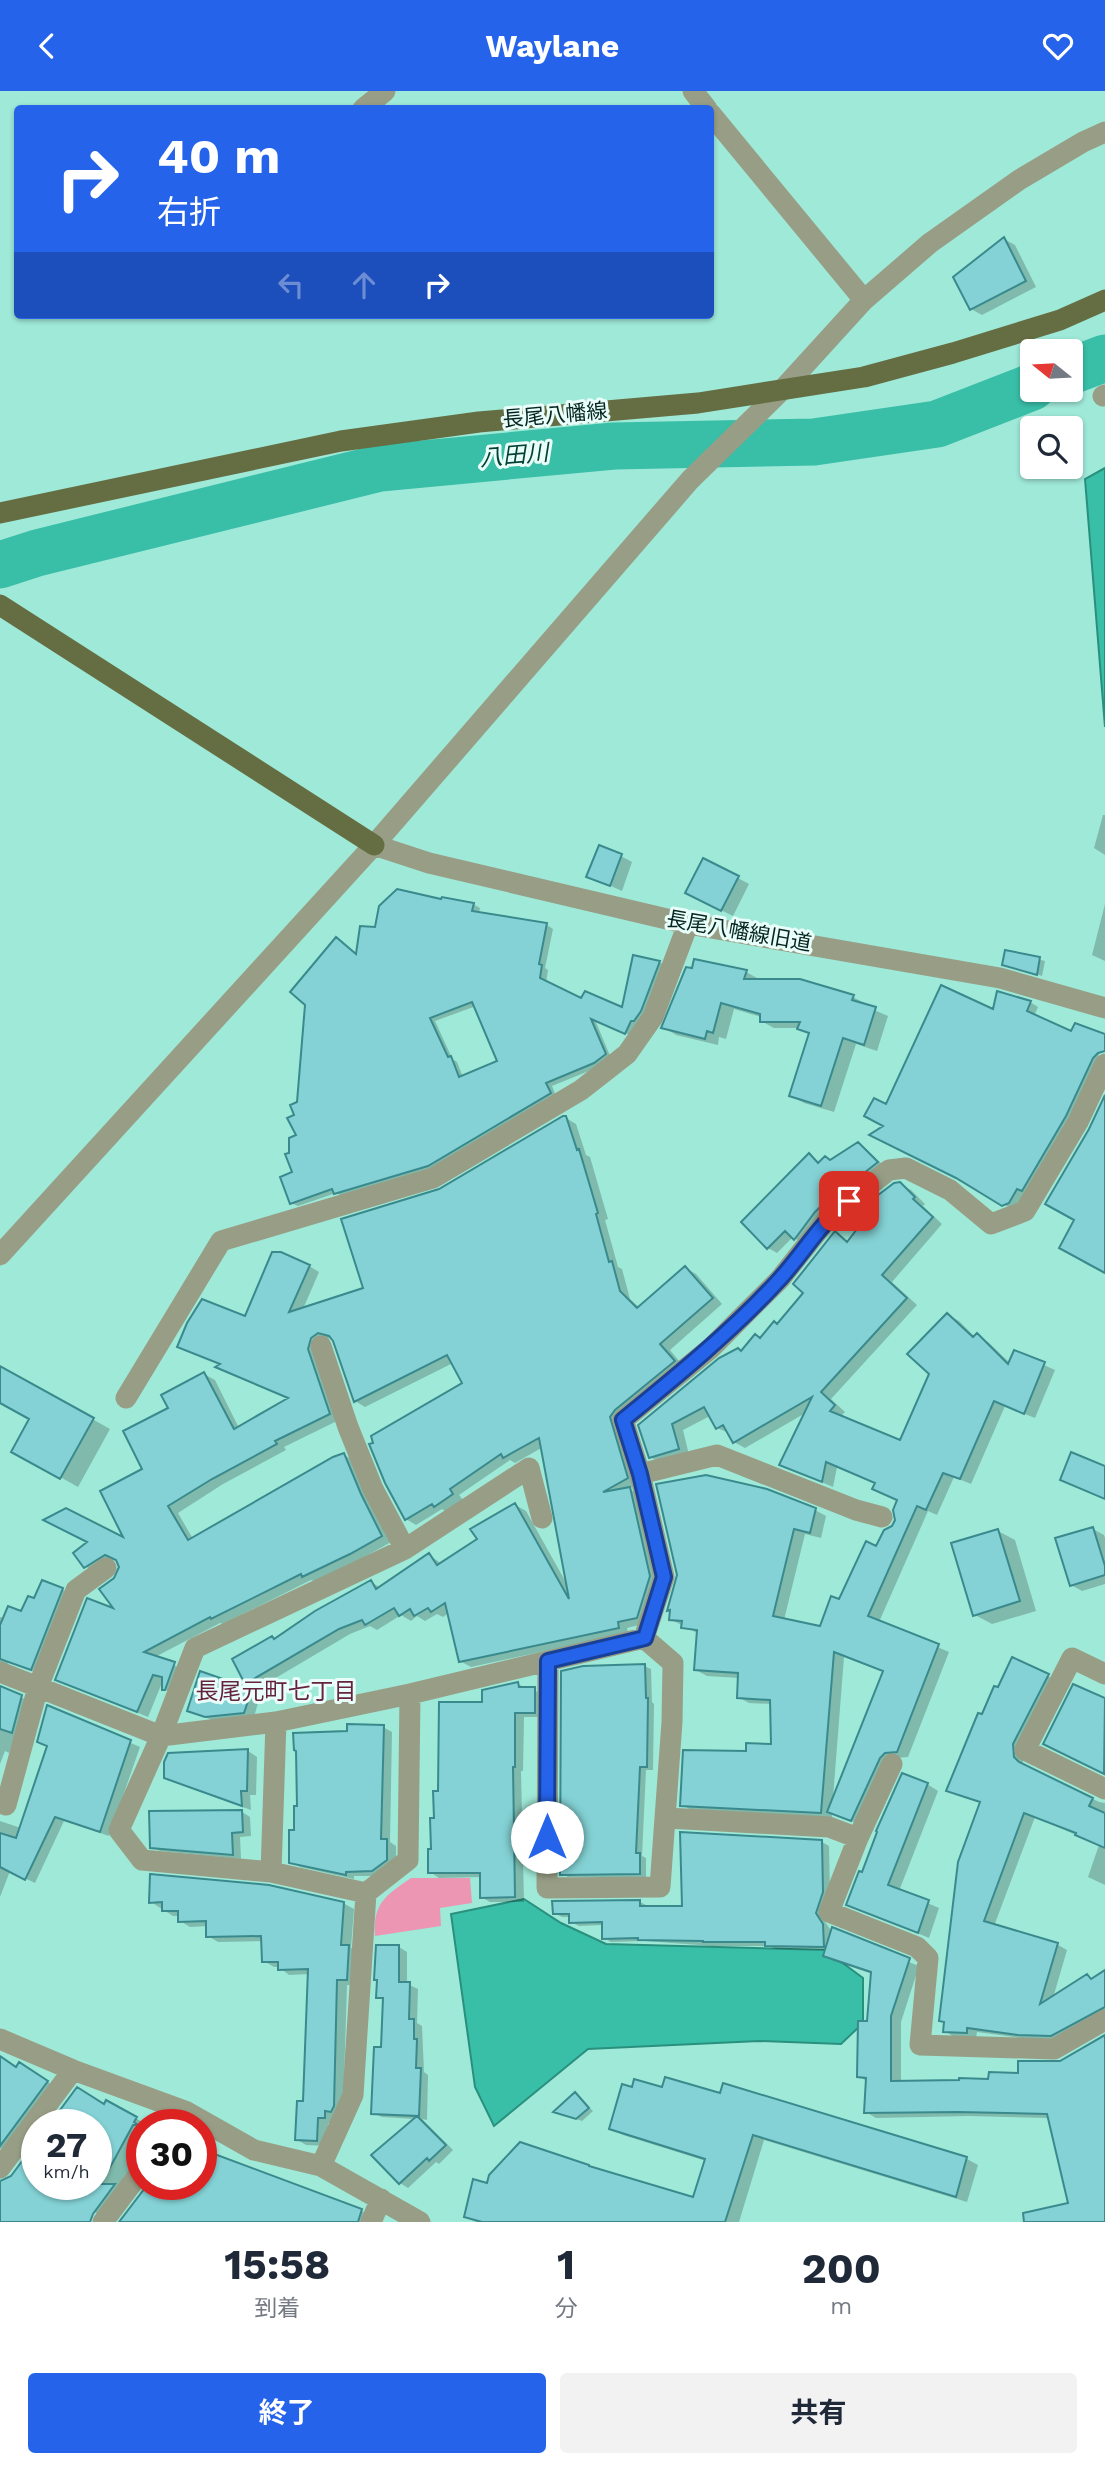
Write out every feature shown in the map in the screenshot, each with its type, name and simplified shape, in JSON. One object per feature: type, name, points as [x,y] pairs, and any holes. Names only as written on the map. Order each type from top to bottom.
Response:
[{"type":"main road","name":"長尾八幡線","points":[[0,513],[341,441],[479,422],[698,403],[864,377],[1060,320],[1105,300]]},
{"type":"main road","points":[[3,610],[374,845]]},
{"type":"street","points":[[368,105],[385,91]]},
{"type":"street","points":[[693,91],[704,105]]},
{"type":"street","points":[[714,118],[864,300]]},
{"type":"street","points":[[0,1255],[374,845],[690,480],[782,390],[864,300],[930,243],[1019,180],[1105,132]]},
{"type":"street","name":"長尾八幡線旧道","points":[[374,845],[429,863],[688,924],[1000,978],[1105,1008]]},
{"type":"street","points":[[126,1398],[221,1241],[433,1178],[581,1090],[627,1054],[653,1017],[688,924]]},
{"type":"street","points":[[645,1638],[664,1577],[640,1474],[623,1420],[711,1348],[780,1279],[829,1217],[889,1170],[906,1168],[950,1190],[991,1224],[1025,1211],[1078,1122],[1105,1064]]},
{"type":"street","points":[[321,1346],[373,1489],[404,1549]]},
{"type":"street","points":[[640,1474],[717,1455],[856,1510],[882,1517]]},
{"type":"street","points":[[366,1893],[271,1872],[142,1860],[119,1830],[161,1736],[195,1648],[404,1549],[529,1468],[542,1518]]},
{"type":"street","points":[[0,1804],[6,1805],[38,1687],[76,1590],[106,1568]]},
{"type":"street","points":[[0,1672],[161,1736],[276,1722],[410,1694],[645,1638]]},
{"type":"street","points":[[548,1661],[547,1888],[660,1887],[667,1818],[673,1663],[645,1638]]},
{"type":"street","points":[[1105,1674],[1072,1658],[1025,1750],[1105,1789]]},
{"type":"street","points":[[321,2166],[353,2095],[366,1893],[408,1860],[410,1694]]},
{"type":"street","points":[[271,1872],[276,1722]]},
{"type":"street","points":[[892,1764],[858,1838],[829,1912],[917,1947],[928,1958],[920,2045],[1054,2049],[1105,2020]]},
{"type":"street","points":[[667,1818],[829,1826],[858,1838]]},
{"type":"street","points":[[0,2039],[160,2109]]},
{"type":"street","points":[[0,2168],[73,2070]]},
{"type":"street","points":[[217,2134],[254,2150],[321,2166],[420,2222]]},
{"type":"street","points":[[103,2222],[126,2191]]},
{"type":"street","points":[[371,2222],[381,2199]]},
{"type":"shaded area","points":[[1105,468],[1105,727],[1085,479]]},
{"type":"shaded area","points":[[411,1878],[470,1878],[472,1903],[440,1908],[441,1926],[375,1936],[376,1916],[382,1901]]},
{"type":"shaded area","points":[[524,1899],[561,1923],[606,1944],[825,1950],[863,1978],[863,2023],[841,2044],[759,2041],[588,2049],[494,2126],[475,2087],[451,1914]]},
{"type":"building","points":[[1004,237],[1026,281],[970,310],[953,277]]},
{"type":"building","points":[[599,845],[622,854],[610,886],[586,877]]},
{"type":"building","points":[[703,858],[739,876],[721,911],[685,893]]},
{"type":"building","points":[[397,889],[474,903],[472,911],[547,923],[539,964],[542,965],[540,978],[581,998],[585,991],[622,1007],[633,955],[660,961],[641,1011],[634,1021],[631,1021],[625,1034],[591,1019],[606,1054],[594,1063],[546,1083],[551,1093],[428,1166],[334,1194],[332,1189],[290,1204],[280,1177],[292,1172],[285,1154],[289,1153],[289,1138],[296,1135],[287,1118],[294,1115],[290,1105],[297,1102],[305,1005],[290,992],[336,937],[356,954],[360,926],[375,927],[379,906]],"holes":[[[472,1002],[497,1061],[459,1077],[430,1018]]]},
{"type":"building","points":[[1005,950],[1040,957],[1037,975],[1002,965]]},
{"type":"building","points":[[694,959],[747,970],[744,979],[800,979],[854,995],[852,1000],[876,1007],[864,1045],[843,1038],[821,1106],[789,1096],[809,1033],[797,1029],[800,1022],[760,1022],[760,1014],[721,1003],[713,1033],[707,1031],[705,1039],[661,1028],[686,967],[692,968]]},
{"type":"building","points":[[941,985],[993,1009],[997,991],[1031,1001],[1027,1011],[1071,1031],[1075,1023],[1105,1034],[1105,1051],[1093,1058],[1066,1116],[1022,1191],[1017,1189],[1009,1203],[1002,1206],[956,1178],[869,1135],[883,1126],[864,1116],[874,1098],[886,1104]]},
{"type":"building","points":[[1105,1095],[1105,1273],[1059,1248],[1074,1220],[1045,1204],[1089,1129]]},
{"type":"building","points":[[566,1116],[577,1150],[579,1149],[609,1262],[612,1261],[620,1291],[637,1308],[685,1266],[713,1298],[660,1344],[675,1361],[610,1417],[628,1478],[603,1492],[630,1487],[650,1576],[637,1618],[618,1622],[619,1628],[459,1662],[445,1603],[431,1612],[428,1608],[414,1616],[410,1609],[399,1616],[394,1608],[365,1625],[362,1620],[339,1629],[245,1684],[232,1659],[272,1636],[274,1639],[315,1611],[371,1580],[376,1589],[429,1553],[437,1565],[477,1539],[470,1529],[515,1503],[569,1599],[539,1438],[503,1458],[501,1454],[450,1489],[453,1494],[434,1507],[432,1504],[405,1520],[385,1483],[369,1444],[373,1443],[371,1436],[462,1383],[447,1355],[354,1402],[333,1341],[329,1336],[318,1333],[311,1338],[308,1349],[330,1414],[275,1441],[277,1444],[168,1506],[188,1540],[344,1453],[382,1536],[302,1577],[301,1574],[211,1619],[210,1617],[144,1652],[175,1662],[165,1690],[162,1690],[162,1677],[153,1675],[137,1712],[55,1680],[87,1598],[113,1608],[99,1589],[114,1578],[119,1567],[116,1560],[105,1555],[84,1568],[73,1553],[87,1542],[43,1520],[66,1508],[123,1537],[100,1491],[142,1469],[123,1431],[168,1408],[161,1395],[204,1372],[234,1429],[288,1398],[215,1367],[220,1364],[177,1347],[187,1323],[202,1299],[245,1316],[272,1252],[281,1252],[310,1265],[289,1312],[363,1288],[341,1219],[439,1189]]},
{"type":"building","points":[[858,1142],[878,1162],[855,1180],[852,1176],[815,1212],[794,1240],[785,1231],[767,1249],[741,1222],[809,1153],[818,1163],[825,1156],[830,1160]]},
{"type":"building","points":[[900,1182],[915,1197],[913,1199],[933,1217],[882,1275],[907,1298],[821,1392],[835,1405],[830,1411],[900,1440],[929,1374],[907,1354],[947,1313],[973,1337],[977,1333],[1008,1364],[1014,1350],[1045,1362],[1024,1414],[994,1401],[960,1479],[943,1473],[926,1510],[917,1506],[868,1616],[939,1644],[897,1752],[885,1753],[880,1758],[851,1821],[827,1812],[883,1671],[834,1652],[821,1813],[680,1806],[683,1750],[746,1751],[746,1743],[771,1744],[770,1700],[737,1698],[738,1673],[694,1670],[697,1630],[681,1628],[682,1621],[669,1620],[670,1610],[667,1611],[677,1575],[656,1484],[706,1475],[767,1489],[816,1508],[810,1533],[794,1529],[773,1616],[820,1626],[831,1596],[839,1599],[866,1541],[876,1546],[884,1530],[892,1526],[897,1500],[872,1489],[875,1483],[826,1462],[822,1482],[779,1465],[812,1397],[733,1443],[723,1425],[716,1429],[704,1407],[672,1424],[679,1449],[649,1458],[638,1425],[719,1358],[738,1348],[741,1351],[755,1334],[760,1338],[774,1321],[777,1324],[803,1293],[793,1284],[835,1231],[847,1242],[873,1208],[869,1202],[894,1183]]},
{"type":"building","points":[[0,1366],[94,1418],[60,1479],[11,1452],[29,1419],[0,1403]]},
{"type":"building","points":[[1071,1452],[1105,1466],[1105,1499],[1060,1480]]},
{"type":"building","points":[[1093,1527],[1105,1566],[1105,1575],[1070,1586],[1055,1538]]},
{"type":"building","points":[[998,1529],[1020,1601],[973,1616],[951,1543]]},
{"type":"building","points":[[42,1580],[63,1588],[31,1670],[0,1659],[0,1625],[8,1606],[21,1611],[28,1596],[34,1598]]},
{"type":"building","points":[[1012,1657],[1049,1674],[1013,1744],[1014,1757],[1019,1762],[1093,1798],[1089,1806],[1105,1813],[1105,1848],[1075,1835],[1076,1833],[1024,1813],[984,1921],[1058,1943],[1040,2004],[1087,1974],[1091,1979],[1105,1970],[1105,2007],[1051,2036],[1018,2035],[967,2028],[967,2033],[943,2032],[944,2022],[939,2021],[958,1862],[980,1802],[946,1791],[978,1713],[982,1714],[994,1686],[998,1687]]},
{"type":"building","points":[[645,1664],[648,1698],[647,1767],[640,1767],[636,1853],[640,1853],[640,1874],[560,1875],[561,1671],[583,1666]]},
{"type":"building","points":[[200,1671],[252,1689],[244,1713],[205,1717],[187,1711]]},
{"type":"building","points":[[518,1682],[519,1687],[535,1687],[535,1713],[515,1713],[515,1897],[480,1898],[480,1873],[428,1873],[428,1849],[431,1849],[430,1818],[434,1818],[433,1791],[438,1791],[439,1702],[482,1702],[482,1690]]},
{"type":"building","points":[[1073,1684],[1105,1698],[1104,1774],[1043,1744]]},
{"type":"building","points":[[0,1686],[22,1695],[12,1733],[0,1729]]},
{"type":"building","points":[[47,1705],[131,1740],[100,1832],[55,1817],[25,1880],[0,1867],[0,1833],[16,1838],[47,1746],[37,1742]]},
{"type":"building","points":[[347,1724],[384,1725],[381,1839],[387,1839],[387,1860],[372,1871],[346,1872],[346,1875],[289,1863],[289,1830],[294,1830],[294,1806],[297,1806],[293,1733],[347,1731]]},
{"type":"building","points":[[248,1749],[247,1791],[241,1791],[242,1806],[164,1778],[164,1762],[168,1753]]},
{"type":"building","points":[[902,1773],[928,1783],[888,1885],[929,1900],[918,1933],[846,1905]]},
{"type":"building","points":[[242,1810],[243,1832],[232,1833],[233,1855],[150,1848],[149,1811]]},
{"type":"building","points":[[680,1832],[822,1840],[823,1892],[816,1913],[823,1924],[824,1947],[765,1946],[765,1942],[602,1939],[602,1922],[569,1923],[569,1914],[553,1914],[552,1901],[640,1900],[640,1906],[682,1906]]},
{"type":"building","points":[[150,1874],[269,1885],[344,1902],[341,1945],[349,1945],[347,1980],[337,1980],[334,2106],[331,2112],[325,2111],[325,2118],[318,2118],[317,2141],[295,2140],[297,2101],[303,2101],[308,1969],[278,1970],[278,1962],[262,1962],[261,1936],[206,1937],[206,1921],[178,1922],[178,1911],[162,1911],[162,1902],[149,1903]]},
{"type":"building","points":[[832,1927],[910,1958],[891,2016],[891,2081],[988,2079],[989,2072],[1018,2073],[1018,2061],[1060,2061],[1105,2035],[1105,2222],[1024,2222],[1023,2213],[1068,2203],[1047,2114],[864,2113],[866,2078],[857,2077],[858,2021],[867,2021],[871,1972],[823,1956]]},
{"type":"building","points":[[376,1945],[399,1945],[399,1982],[410,1982],[409,2019],[414,2019],[414,2039],[417,2039],[416,2068],[421,2068],[419,2116],[371,2114],[374,2047],[381,2047],[383,1998],[376,1998]]},
{"type":"building","points":[[0,2056],[16,2067],[19,2062],[48,2081],[27,2109],[21,2109],[21,2118],[0,2146]]},
{"type":"building","points":[[665,2077],[720,2093],[723,2083],[967,2157],[956,2197],[753,2135],[725,2222],[482,2222],[464,2217],[473,2179],[487,2183],[489,2175],[520,2142],[693,2197],[705,2159],[609,2129],[622,2084],[632,2087],[634,2079],[662,2087]]},
{"type":"building","points":[[77,2087],[104,2104],[106,2100],[126,2111],[126,2138],[112,2164],[112,2109],[61,2109]]},
{"type":"building","points":[[575,2092],[589,2108],[576,2119],[553,2112]]},
{"type":"building","points":[[417,2116],[446,2145],[429,2161],[427,2158],[399,2184],[371,2155]]},
{"type":"building","points":[[217,2155],[362,2209],[358,2222],[119,2222],[136,2200],[217,2200]]},
{"type":"building","points":[[21,2163],[21,2200],[103,2200],[90,2222],[0,2222],[0,2181],[11,2176]]},
{"type":"waterway","name":"八田川","points":[[1083,366],[1105,358]]},
{"type":"waterway","name":"八田川","points":[[0,565],[37,553],[380,468],[614,446],[814,442],[937,424],[1020,392]]},
{"type":"district","name":"長尾元町七丁目","points":[[276,1691]]},
{"type":"route","points":[[547,1837],[548,1661],[645,1638],[664,1577],[640,1474],[623,1420],[711,1348],[780,1279],[829,1217],[849,1201]]}]
